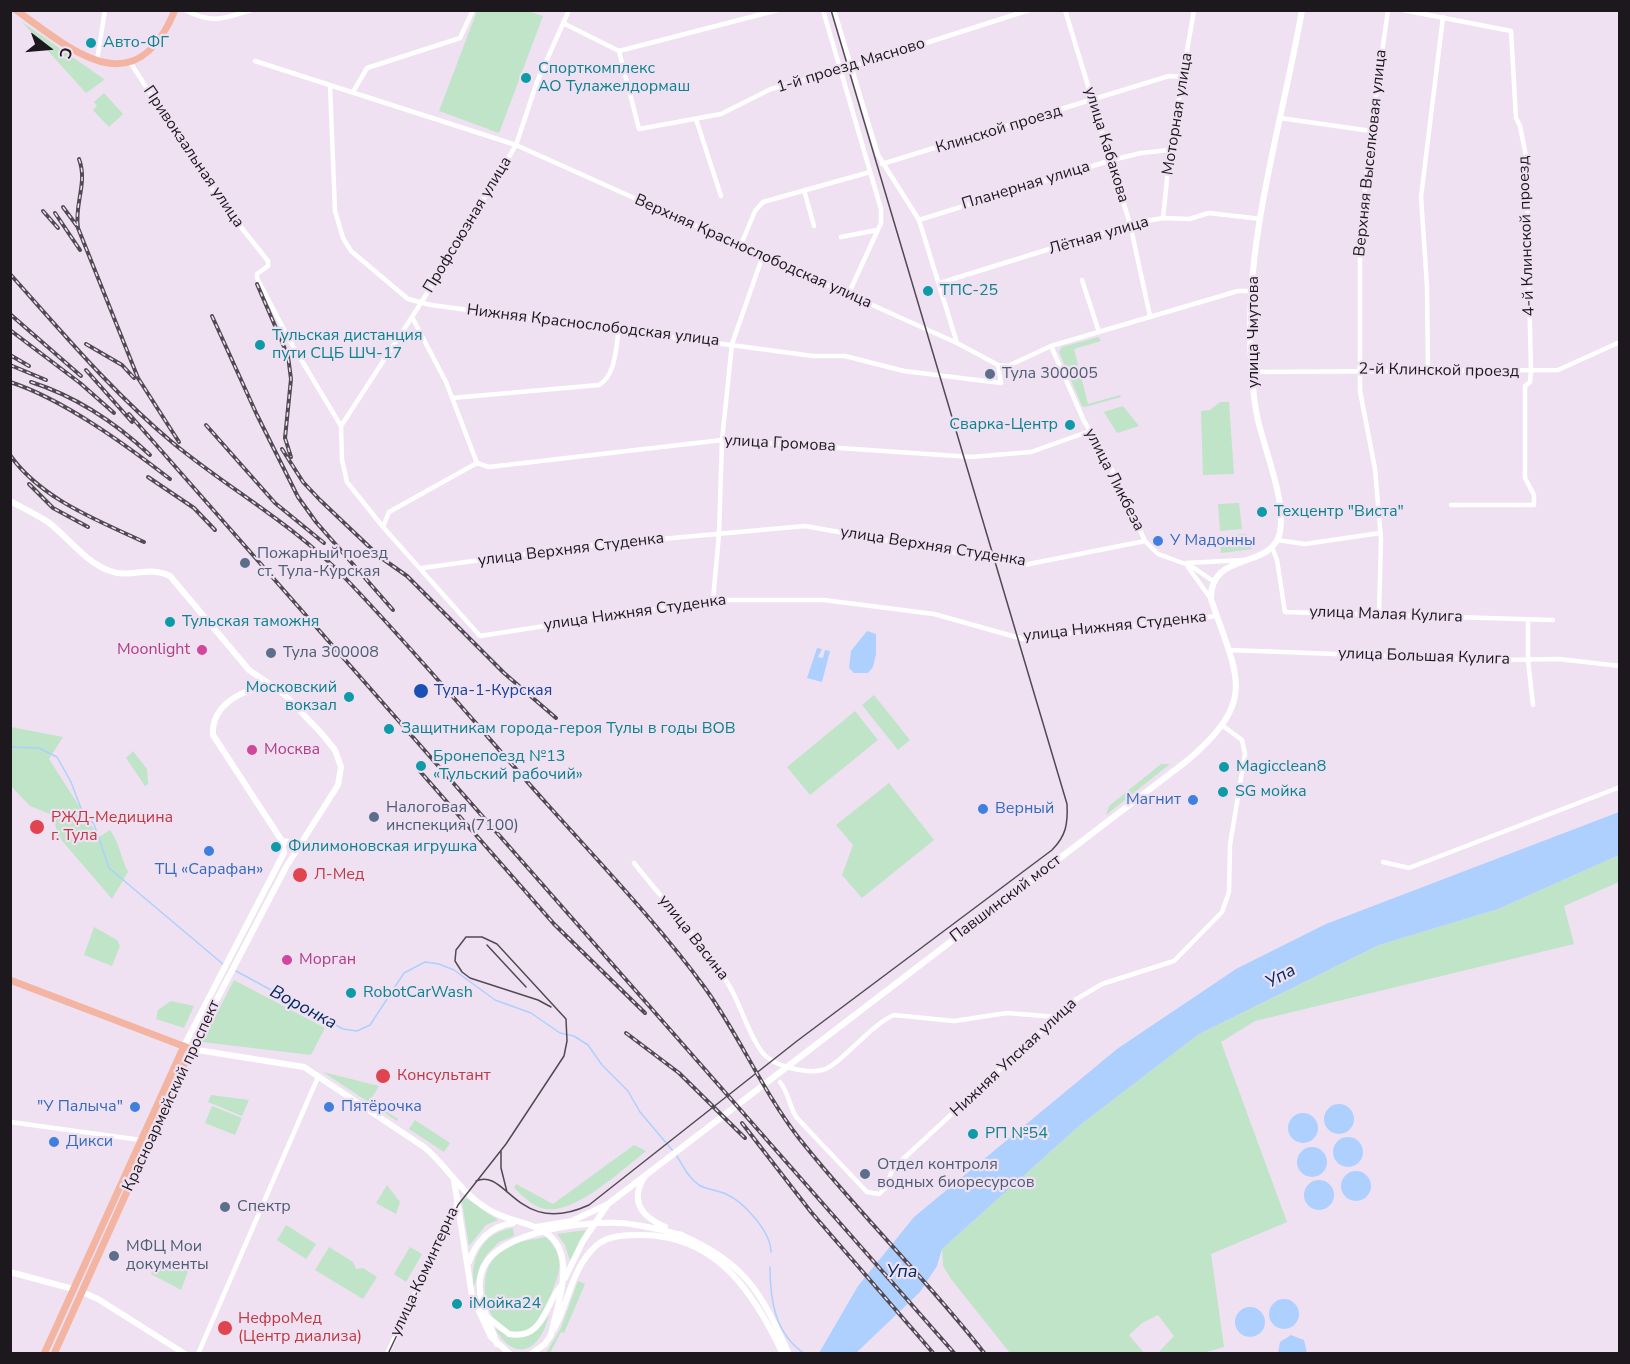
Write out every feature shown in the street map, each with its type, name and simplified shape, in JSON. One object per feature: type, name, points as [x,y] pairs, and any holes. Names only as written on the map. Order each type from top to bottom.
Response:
[{"type":"main road","points":[[16,10],[97,63],[116,66],[142,55],[160,36],[175,10]]},
{"type":"main road","name":"улица Чмутова","points":[[1277,540],[1280,517],[1257,416],[1252,372],[1250,291],[1261,219],[1302,10]]},
{"type":"main road","name":"Красноармейский проспект","points":[[10,501],[46,521],[87,558],[110,571],[129,573],[152,570],[170,576],[249,670],[284,694],[315,726],[340,760],[338,785],[278,882],[246,944],[238,950],[221,973],[54,1353]]},
{"type":"main road","points":[[1223,726],[1231,713],[1236,687],[1229,650],[1211,599],[1213,581],[1224,569],[1272,547],[1277,540]]},
{"type":"main road","points":[[249,670],[249,689]]},
{"type":"main road","points":[[272,687],[249,689],[220,710],[213,723],[213,735],[282,841],[301,844]]},
{"type":"main road","name":"Павшинский мост","points":[[608,1204],[1204,747],[1223,726]]},
{"type":"main road","name":"Красноармейский проспект","points":[[44,1353],[141,1140],[187,1048],[228,976],[241,938],[284,853],[282,841]]},
{"type":"main road","points":[[241,938],[246,944]]},
{"type":"main road","points":[[10,980],[187,1048],[299,1066],[424,1147],[466,1192],[494,1213],[518,1223],[536,1227],[572,1221],[608,1204]]},
{"type":"main road","points":[[649,1171],[639,1186],[637,1202],[643,1215],[718,1253],[746,1276],[768,1310],[789,1353]]},
{"type":"main road","points":[[454,1179],[474,1302],[485,1327],[497,1344],[510,1353]]},
{"type":"main road","name":"улица Коминтерна","points":[[458,1203],[466,1192]]},
{"type":"main road","points":[[488,1318],[509,1334],[530,1332],[542,1323],[583,1241],[608,1204]]},
{"type":"main road","points":[[468,1265],[475,1248],[488,1233],[499,1227],[518,1223]]},
{"type":"main road","points":[[497,1344],[480,1288],[483,1269],[490,1256],[513,1240],[570,1227],[603,1223],[644,1226],[682,1235]]},
{"type":"main road","points":[[536,1227],[553,1239],[562,1253],[561,1286],[551,1335]]},
{"type":"main road","points":[[541,1353],[551,1335],[574,1278],[593,1249],[613,1238],[654,1235],[692,1246],[725,1266],[744,1285],[764,1315],[783,1353]]},
{"type":"main road","points":[[10,1272],[73,1289],[98,1299],[185,1353]]},
{"type":"main road","points":[[531,1353],[545,1344]]},
{"type":"street","points":[[97,63],[105,10]]},
{"type":"street","points":[[185,10],[207,20],[251,10]]},
{"type":"street","points":[[353,92],[367,68],[460,38],[473,10]]},
{"type":"street","name":"Профсоюзная улица","points":[[341,426],[421,303],[516,145],[537,82],[568,10]]},
{"type":"street","points":[[563,23],[619,51],[778,10]]},
{"type":"street","points":[[823,10],[881,209],[878,230],[848,296]]},
{"type":"street","points":[[834,10],[882,164],[919,220],[957,343]]},
{"type":"street","name":"1-й проезд Мясново","points":[[619,51],[639,129],[722,114],[771,89],[851,67],[1029,10]]},
{"type":"street","name":"улица Кабакова","points":[[1065,10],[1130,224],[1150,316]]},
{"type":"street","name":"Моторная улица","points":[[1162,218],[1170,150],[1194,10]]},
{"type":"street","name":"4-й Клинской проезд","points":[[1403,10],[1511,31],[1516,118],[1523,139],[1527,165],[1531,372]]},
{"type":"street","name":"Верхняя Выселковая улица","points":[[1379,615],[1380,533],[1374,462],[1361,401],[1360,235],[1387,12]]},
{"type":"street","points":[[1428,370],[1421,197],[1443,17]]},
{"type":"street","name":"Верхняя Краснослободская улица","points":[[255,61],[516,145],[762,258],[957,343],[998,365]]},
{"type":"street","name":"Привокзальная улица","points":[[130,62],[217,197],[268,261],[268,266],[257,274],[257,278],[290,341],[341,426],[347,482],[383,527],[422,568],[480,636]]},
{"type":"street","name":"Клинской проезд","points":[[882,164],[1170,76],[1184,77]]},
{"type":"street","name":"Нижняя Краснослободская улица","points":[[330,85],[335,211],[343,238],[351,251],[408,299],[421,303],[813,356],[845,356],[904,371],[1001,383],[998,365]]},
{"type":"street","points":[[1281,118],[1371,130]]},
{"type":"street","points":[[696,119],[722,196]]},
{"type":"street","name":"Планерная улица","points":[[919,220],[1112,160],[1141,153],[1170,150]]},
{"type":"street","points":[[740,247],[755,211],[763,202],[870,172]]},
{"type":"street","points":[[804,190],[814,226]]},
{"type":"street","name":"Лётная улица","points":[[940,284],[1130,224],[1162,218],[1189,219],[1209,213],[1261,219]]},
{"type":"street","points":[[841,237],[878,230]]},
{"type":"street","points":[[712,600],[719,534],[722,440],[732,344],[762,258]]},
{"type":"street","points":[[1082,280],[1099,332]]},
{"type":"street","points":[[998,365],[1011,365],[1051,346],[1150,316],[1238,291],[1250,291]]},
{"type":"street","points":[[383,527],[389,512],[477,463],[452,398],[412,317]]},
{"type":"street","points":[[452,398],[599,385],[608,380],[611,372],[619,329]]},
{"type":"street","name":"2-й Клинской проезд","points":[[1252,372],[1360,369],[1531,372],[1558,370],[1620,342]]},
{"type":"street","name":"улица Ликбеза","points":[[1051,346],[1090,431],[1106,455],[1145,541],[1158,554],[1184,563],[1213,581]]},
{"type":"street","points":[[1451,505],[1534,505],[1534,495],[1525,478],[1525,386],[1530,382],[1531,372]]},
{"type":"street","name":"улица Громова","points":[[477,463],[489,467],[722,440],[971,457],[1031,452],[1090,431]]},
{"type":"street","name":"улица Верхняя Студенка","points":[[719,534],[805,526],[1024,565],[1145,541]]},
{"type":"street","points":[[1277,540],[1305,544],[1380,533]]},
{"type":"street","name":"улица Верхняя Cтуденка","points":[[422,568],[584,546],[719,534]]},
{"type":"street","name":"улица Малая Кулига","points":[[1272,547],[1277,560],[1285,612],[1553,621]]},
{"type":"street","points":[[1184,563],[1245,560]]},
{"type":"street","points":[[1184,563],[1211,599]]},
{"type":"street","name":"улица Нижняя Cтуденкa","points":[[480,636],[712,600],[824,600],[934,614],[1023,639],[1217,616]]},
{"type":"street","points":[[1528,620],[1528,660],[1533,705]]},
{"type":"street","name":"улица Большая Кулига","points":[[1229,650],[1528,660],[1559,659],[1620,666]]},
{"type":"street","name":"Нижняя Упская улица","points":[[780,1082],[790,1096],[792,1109],[797,1118],[867,1192],[876,1195],[886,1187],[895,1168],[1075,1000],[1095,987],[1174,961],[1214,923],[1225,907],[1229,892],[1230,845],[1245,754],[1242,741],[1223,726]]},
{"type":"street","points":[[1383,862],[1408,867],[1620,787]]},
{"type":"street","name":"улица Васина","points":[[634,862],[712,957],[734,992],[763,1053],[789,1068],[819,1071],[829,1068],[865,1036],[894,1015],[954,1021],[1008,1013],[1057,1017]]},
{"type":"street","points":[[198,1353],[318,1077]]},
{"type":"street","points":[[10,1122],[141,1140]]},
{"type":"street","name":"улица Коминтерна","points":[[387,1353],[458,1203]]},
{"type":"green space","points":[[477,11],[528,11],[543,16],[499,133],[439,111]]},
{"type":"green space","points":[[22,22],[104,79],[104,80],[86,93]]},
{"type":"green space","points":[[104,93],[123,114],[109,127],[93,110],[97,106],[94,102]]},
{"type":"green space","points":[[1098,337],[1101,341],[1074,349],[1088,404],[1120,395],[1121,397],[1085,407],[1082,406],[1059,352],[1062,347]]},
{"type":"green space","points":[[1220,402],[1229,402],[1234,474],[1203,475],[1201,411],[1210,410]]},
{"type":"green space","points":[[1123,406],[1139,426],[1117,433],[1104,412]]},
{"type":"green space","points":[[1239,503],[1242,529],[1220,531],[1218,504]]},
{"type":"green space","points":[[1246,534],[1252,549],[1221,553],[1219,536]]},
{"type":"green space","points":[[874,695],[910,740],[898,750],[862,705]]},
{"type":"green space","points":[[855,711],[878,740],[810,795],[787,767]]},
{"type":"green space","points":[[11,727],[63,737],[49,759],[99,837],[110,830],[128,872],[112,899],[58,836],[53,815],[30,806],[11,786]]},
{"type":"green space","points":[[133,751],[147,769],[148,784],[145,786],[126,758]]},
{"type":"green space","points":[[1161,764],[1170,764],[1106,815],[1109,806]]},
{"type":"green space","points":[[889,783],[934,840],[862,898],[842,875],[853,845],[836,825]]},
{"type":"green space","points":[[1619,855],[1619,882],[1564,906],[1574,944],[1255,1021],[1221,1042],[1287,1222],[1211,1254],[1224,1347],[1203,1353],[1158,1353],[1174,1336],[1158,1315],[1142,1323],[1129,1335],[1144,1353],[1010,1353],[951,1279],[943,1266],[942,1249],[1080,1125],[1199,1034],[1379,945],[1498,909]]},
{"type":"green space","points":[[94,927],[117,940],[120,946],[112,966],[84,955]]},
{"type":"green space","points":[[234,980],[325,1028],[311,1055],[202,1042]]},
{"type":"green space","points":[[171,1001],[194,1006],[184,1028],[156,1019],[158,1010]]},
{"type":"green space","points":[[323,1072],[379,1086],[370,1101],[398,1119],[397,1121]]},
{"type":"green space","points":[[211,1095],[249,1100],[242,1116],[208,1102]]},
{"type":"green space","points":[[212,1106],[242,1118],[235,1135],[205,1123]]},
{"type":"green space","points":[[415,1120],[450,1143],[444,1152],[409,1129]]},
{"type":"green space","points":[[634,1145],[646,1151],[599,1189],[571,1205],[557,1209],[541,1208],[528,1201],[514,1188],[516,1184],[553,1204]]},
{"type":"green space","points":[[387,1185],[400,1202],[396,1214],[376,1203]]},
{"type":"green space","points":[[466,1198],[498,1220],[486,1225],[469,1246],[462,1202]]},
{"type":"green space","points":[[286,1225],[316,1244],[306,1259],[277,1240]]},
{"type":"green space","points":[[513,1228],[514,1236],[499,1242],[487,1254],[480,1266],[474,1287],[474,1267],[480,1248],[494,1235]]},
{"type":"green space","points":[[586,1230],[570,1261],[565,1245],[557,1234]]},
{"type":"green space","points":[[546,1237],[555,1248],[559,1260],[559,1272],[547,1308],[534,1327],[520,1333],[508,1331],[497,1323],[485,1295],[485,1278],[491,1263],[507,1247],[523,1241]]},
{"type":"green space","points":[[329,1247],[353,1262],[356,1269],[363,1268],[377,1277],[363,1299],[315,1270]]},
{"type":"green space","points":[[410,1247],[422,1254],[406,1282],[394,1274]]},
{"type":"green space","points":[[175,1260],[190,1266],[181,1290],[151,1274],[155,1264],[170,1270]]},
{"type":"green space","points":[[578,1281],[585,1284],[564,1333],[561,1332],[550,1353],[546,1353],[561,1328]]},
{"type":"green space","points":[[549,1315],[540,1337],[526,1348],[518,1349],[510,1346],[495,1328],[511,1335],[525,1335],[538,1328]]},
{"type":"water","points":[[867,631],[876,634],[876,654],[873,667],[868,673],[854,673],[849,668],[851,651]]},
{"type":"water","points":[[817,648],[822,649],[818,657],[823,658],[825,650],[830,651],[822,682],[807,678]]},
{"type":"water","name":"Упа","points":[[1619,812],[1619,855],[1498,909],[1379,945],[1199,1034],[1080,1125],[942,1249],[937,1266],[920,1292],[856,1353],[819,1353],[858,1286],[914,1217],[1117,1049],[1236,969],[1326,924]]},
{"type":"water","points":[[1339,1104],[1345,1105],[1353,1113],[1353,1125],[1345,1133],[1339,1134],[1333,1133],[1325,1125],[1324,1119],[1325,1113],[1333,1105]]},
{"type":"water","points":[[1303,1113],[1309,1114],[1317,1122],[1317,1134],[1309,1142],[1303,1143],[1297,1142],[1289,1134],[1288,1128],[1289,1122],[1297,1114]]},
{"type":"water","points":[[1348,1137],[1354,1138],[1362,1146],[1362,1158],[1354,1166],[1348,1167],[1342,1166],[1334,1158],[1333,1152],[1334,1146],[1342,1138]]},
{"type":"water","points":[[1312,1147],[1318,1148],[1326,1156],[1326,1168],[1318,1176],[1312,1177],[1306,1176],[1298,1168],[1297,1162],[1298,1156],[1306,1148]]},
{"type":"water","points":[[1356,1171],[1362,1172],[1370,1180],[1370,1192],[1362,1200],[1356,1201],[1350,1200],[1342,1192],[1341,1186],[1342,1180],[1350,1172]]},
{"type":"water","points":[[1319,1180],[1325,1181],[1333,1189],[1333,1201],[1325,1209],[1319,1210],[1313,1209],[1305,1201],[1304,1195],[1305,1189],[1313,1181]]},
{"type":"water","points":[[1284,1299],[1290,1300],[1298,1308],[1298,1320],[1290,1328],[1284,1329],[1278,1328],[1270,1320],[1269,1314],[1270,1308],[1278,1300]]},
{"type":"water","points":[[1250,1307],[1256,1308],[1264,1316],[1264,1328],[1256,1336],[1250,1337],[1244,1336],[1236,1328],[1235,1322],[1236,1316],[1244,1308]]},
{"type":"water","points":[[1291,1335],[1304,1340],[1307,1353],[1278,1353],[1280,1342]]},
{"type":"waterway","name":"Воронка","points":[[10,747],[39,748],[57,757],[71,782],[82,811],[94,824],[109,868],[224,965]]},
{"type":"waterway","name":"Воронка","points":[[236,971],[343,1029],[357,1031],[370,1025],[404,973],[425,962],[454,970],[495,1000],[531,1013],[560,1033],[574,1036],[588,1045],[602,1065],[628,1091],[640,1112],[673,1151]]},
{"type":"waterway","name":"Воронка","points":[[676,1155],[695,1182],[733,1198],[755,1218],[762,1227],[771,1252]]},
{"type":"waterway","name":"Воронка","points":[[770,1267],[771,1292],[776,1316],[787,1337],[805,1354]]},
{"type":"tram line","points":[[476,1181],[487,1179],[497,1183],[517,1200],[545,1213],[565,1213],[589,1205],[797,1041],[1052,850],[1065,829],[1067,804],[831,10]]},
{"type":"tram line","points":[[388,1354],[458,1205],[506,1144],[564,1056],[567,1041],[566,1019],[497,944],[482,937],[466,937],[456,950],[455,961],[462,972],[470,978],[538,1000],[551,1007]]},
{"type":"tram line","points":[[487,945],[526,987]]},
{"type":"tram line","points":[[501,1151],[501,1168],[507,1192]]},
{"type":"railway","points":[[79,159],[82,185],[77,219],[78,228],[138,378],[179,442]]},
{"type":"railway","points":[[63,207],[77,226]]},
{"type":"railway","points":[[43,211],[58,228]]},
{"type":"railway","points":[[55,213],[80,250]]},
{"type":"railway","points":[[10,274],[88,361],[151,424],[195,460],[305,542],[346,579],[397,634],[668,941],[705,988],[729,1024],[773,1100],[798,1137],[985,1354]]},
{"type":"railway","points":[[257,284],[288,356],[291,379],[285,438],[291,457]]},
{"type":"railway","points":[[10,314],[81,376]]},
{"type":"railway","points":[[212,316],[257,415],[298,497],[316,522],[393,610]]},
{"type":"railway","points":[[10,330],[80,383],[114,413]]},
{"type":"railway","points":[[86,344],[122,365],[134,378]]},
{"type":"railway","points":[[10,355],[29,366]]},
{"type":"railway","points":[[10,365],[46,380]]},
{"type":"railway","points":[[86,370],[132,422]]},
{"type":"railway","points":[[10,382],[72,411],[170,479]]},
{"type":"railway","points":[[31,382],[63,395],[94,412],[150,455]]},
{"type":"railway","points":[[129,414],[955,1354]]},
{"type":"railway","points":[[206,425],[275,503],[324,543]]},
{"type":"railway","points":[[282,449],[303,482],[320,500],[380,557],[407,576],[504,673],[556,718]]},
{"type":"railway","points":[[10,455],[37,484],[54,496],[71,507],[144,542]]},
{"type":"railway","points":[[148,477],[194,508],[215,530]]},
{"type":"railway","points":[[29,484],[53,508],[88,527]]},
{"type":"railway","points":[[418,769],[554,924],[645,1013]]},
{"type":"railway","points":[[626,1033],[679,1073],[745,1138]]},
{"type":"railway","points":[[742,1123],[811,1212],[934,1354]]},
{"type":"place","name":"Авто-ФГ","points":[[91,43]]},
{"type":"place","name":"Спорткомплекс АО Тулажелдормаш","points":[[526,78]]},
{"type":"place","name":"ТПС-25","points":[[928,291]]},
{"type":"place","name":"Тульская дистанция пути СЦБ ШЧ-17","points":[[260,345]]},
{"type":"place","name":"Тула 300005","points":[[990,374]]},
{"type":"place","name":"Сварка-Центр","points":[[1070,425]]},
{"type":"place","name":"Техцентр \"Виста\"","points":[[1262,512]]},
{"type":"place","name":"У Мадонны","points":[[1158,541]]},
{"type":"place","name":"Пожарный поезд ст. Тула-Курская","points":[[245,563]]},
{"type":"place","name":"Тульская таможня","points":[[170,622]]},
{"type":"place","name":"Moonlight","points":[[202,650]]},
{"type":"place","name":"Тула 300008","points":[[271,653]]},
{"type":"place","name":"Тула-1-Курская","points":[[421,691]]},
{"type":"place","name":"Московский вокзал","points":[[349,697]]},
{"type":"place","name":"Защитникам города-героя Тулы в годы ВОВ","points":[[389,729]]},
{"type":"place","name":"Москва","points":[[252,750]]},
{"type":"place","name":"Бронепоезд №13 «Тульский рабочий»","points":[[421,766]]},
{"type":"place","name":"Magicclean8","points":[[1224,767]]},
{"type":"place","name":"SG мойка","points":[[1223,792]]},
{"type":"place","name":"Магнит","points":[[1193,800]]},
{"type":"place","name":"Верный","points":[[983,809]]},
{"type":"place","name":"Налоговая инспекция (7100)","points":[[374,817]]},
{"type":"place","name":"РЖД-Медицина г. Тула","points":[[37,827]]},
{"type":"place","name":"Филимоновская игрушка","points":[[276,847]]},
{"type":"place","name":"ТЦ «Сарафан»","points":[[209,851]]},
{"type":"place","name":"Л-Мед","points":[[300,875]]},
{"type":"place","name":"Морган","points":[[287,960]]},
{"type":"place","name":"RobotCarWash","points":[[351,993]]},
{"type":"place","name":"Консультант","points":[[383,1076]]},
{"type":"place","name":"\"У Палыча\"","points":[[135,1107]]},
{"type":"place","name":"Пятёрочка","points":[[329,1107]]},
{"type":"place","name":"РП №54","points":[[973,1134]]},
{"type":"place","name":"Дикси","points":[[54,1142]]},
{"type":"place","name":"Отдел контроля водных биоресурсов","points":[[865,1174]]},
{"type":"place","name":"Спектр","points":[[225,1207]]},
{"type":"place","name":"МФЦ Мои документы","points":[[114,1256]]},
{"type":"place","name":"iМойка24","points":[[457,1304]]},
{"type":"place","name":"НефроМед (Центр диализа)","points":[[225,1328]]}]
